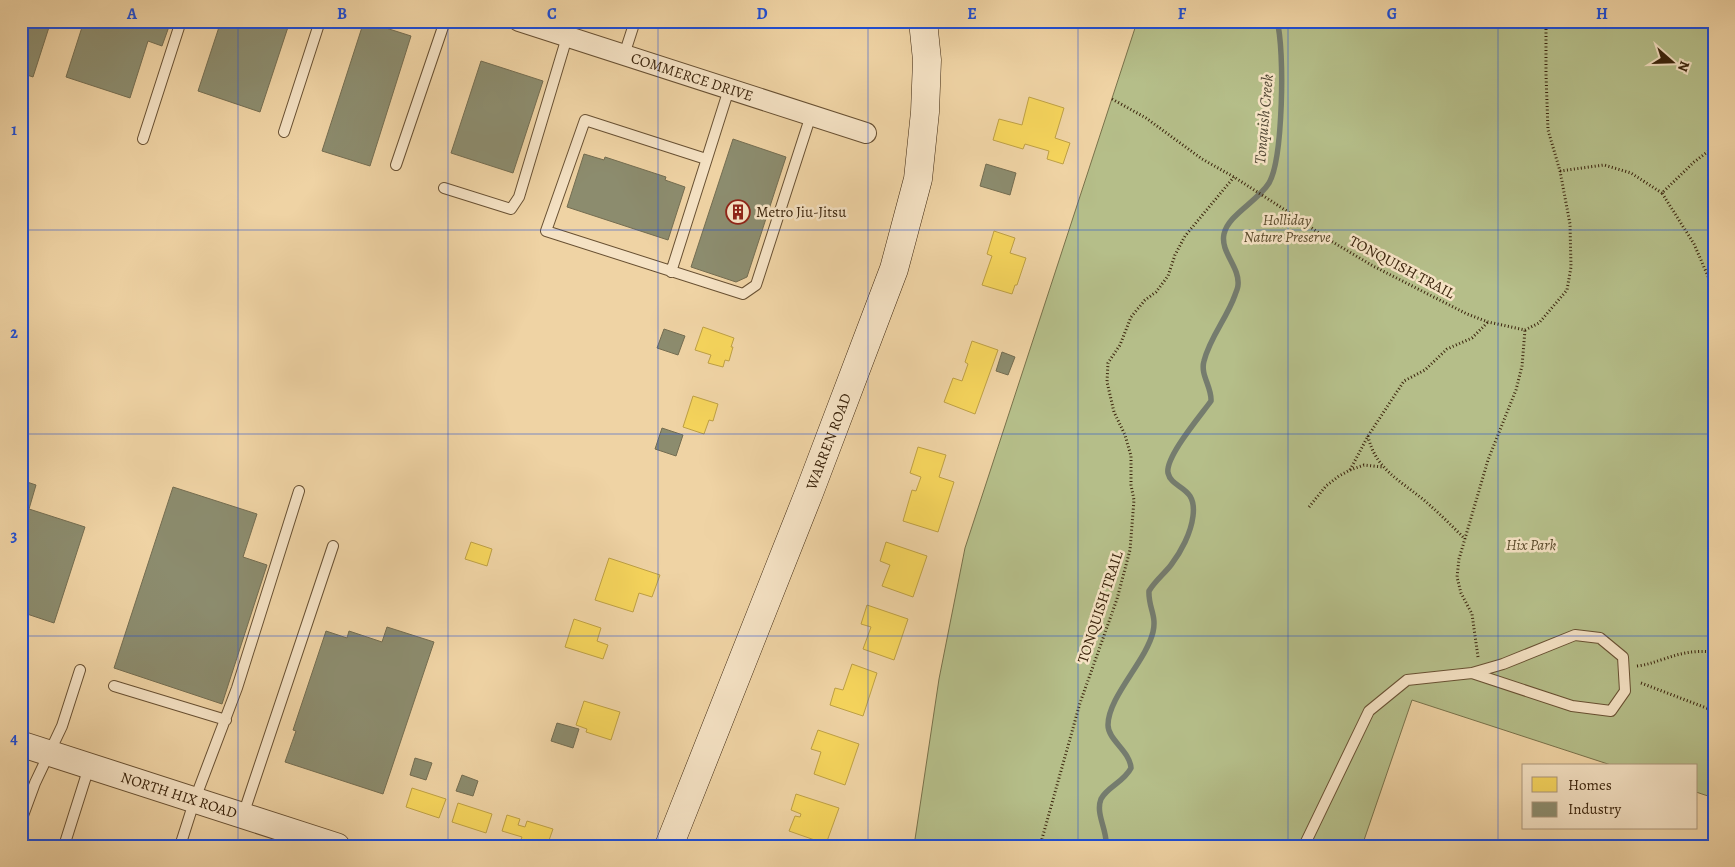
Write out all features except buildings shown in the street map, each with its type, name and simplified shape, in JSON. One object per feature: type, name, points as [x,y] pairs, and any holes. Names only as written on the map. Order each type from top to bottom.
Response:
[{"type":"main road","name":"WARREN ROAD","points":[[670,846],[809,493],[894,269],[918,180],[925,112],[926,60],[923,21]]},
{"type":"street","name":"COMMERCE DRIVE","points":[[519,21],[544,25],[567,37],[866,133]]},
{"type":"street","name":"NORTH HIX ROAD","points":[[21,744],[337,846]]},
{"type":"lane","points":[[143,139],[181,21]]},
{"type":"lane","points":[[284,132],[320,21]]},
{"type":"lane","points":[[396,165],[444,21]]},
{"type":"lane","points":[[624,55],[635,21]]},
{"type":"lane","points":[[444,188],[511,209],[519,197],[567,37]]},
{"type":"lane","points":[[671,272],[728,89]]},
{"type":"lane","points":[[706,159],[585,120],[546,231],[743,294],[756,285],[811,115]]},
{"type":"lane","points":[[180,846],[195,800],[226,720],[299,491]]},
{"type":"lane","points":[[243,815],[333,546]]},
{"type":"lane","points":[[1304,846],[1369,711],[1407,680],[1476,672],[1503,664],[1574,635],[1600,638],[1623,657],[1624,691],[1611,711],[1572,706],[1476,672]]},
{"type":"lane","points":[[21,821],[35,783],[62,726],[80,670]]},
{"type":"lane","points":[[114,686],[226,720]]},
{"type":"lane","points":[[64,846],[89,766]]},
{"type":"path","points":[[1476,672],[1472,614],[1461,592],[1457,577],[1458,559],[1488,460],[1516,390],[1522,366],[1524,330],[1540,323],[1566,290],[1571,267],[1570,224],[1560,171],[1548,130],[1546,21]]},
{"type":"path","points":[[1112,99],[1146,118],[1202,160],[1234,177]]},
{"type":"path","points":[[1662,193],[1694,162],[1714,147]]},
{"type":"path","points":[[1560,171],[1604,165],[1631,173],[1662,193],[1694,244],[1714,290]]},
{"type":"path","name":"TONQUISH TRAIL","points":[[1040,846],[1080,703],[1118,598],[1130,550],[1134,500],[1131,487],[1131,456],[1125,435],[1114,412],[1107,382],[1108,363],[1120,345],[1131,317],[1144,300],[1156,292],[1168,276],[1184,236],[1234,177],[1326,238],[1373,266],[1467,314],[1488,322],[1524,330]]},
{"type":"path","points":[[1350,470],[1368,436],[1404,381],[1425,370],[1447,349],[1472,338],[1488,322]]},
{"type":"path","points":[[1368,436],[1371,450],[1383,468],[1425,501],[1465,539]]},
{"type":"path","points":[[1309,507],[1326,486],[1338,476],[1364,465],[1383,468]]},
{"type":"path","points":[[1624,667],[1647,666],[1663,659],[1698,650],[1714,652]]},
{"type":"path","points":[[1641,683],[1708,709],[1714,709]]},
{"type":"green space","points":[[1136,21],[1714,21],[1714,798],[1698,793],[1698,764],[1608,764],[1412,700],[1362,846],[914,846],[939,679],[965,548]]},
{"type":"waterway","name":"Tonquish Creek","points":[[1106,846],[1100,817],[1101,799],[1131,768],[1127,756],[1111,736],[1108,725],[1110,714],[1120,691],[1143,655],[1153,632],[1154,621],[1149,591],[1175,560],[1190,529],[1193,516],[1191,499],[1188,493],[1170,478],[1168,473],[1169,466],[1178,447],[1211,401],[1203,366],[1204,361],[1210,344],[1232,303],[1238,286],[1238,278],[1225,247],[1224,234],[1237,214],[1264,190],[1274,170],[1280,129],[1282,79],[1280,35],[1277,21]]},
{"type":"place","name":"Metro Jiu-Jitsu","points":[[738,212]]},
{"type":"park label","name":"Holliday Nature Preserve","points":[[1287,228]]},
{"type":"park label","name":"Hix Park","points":[[1531,545]]}]
